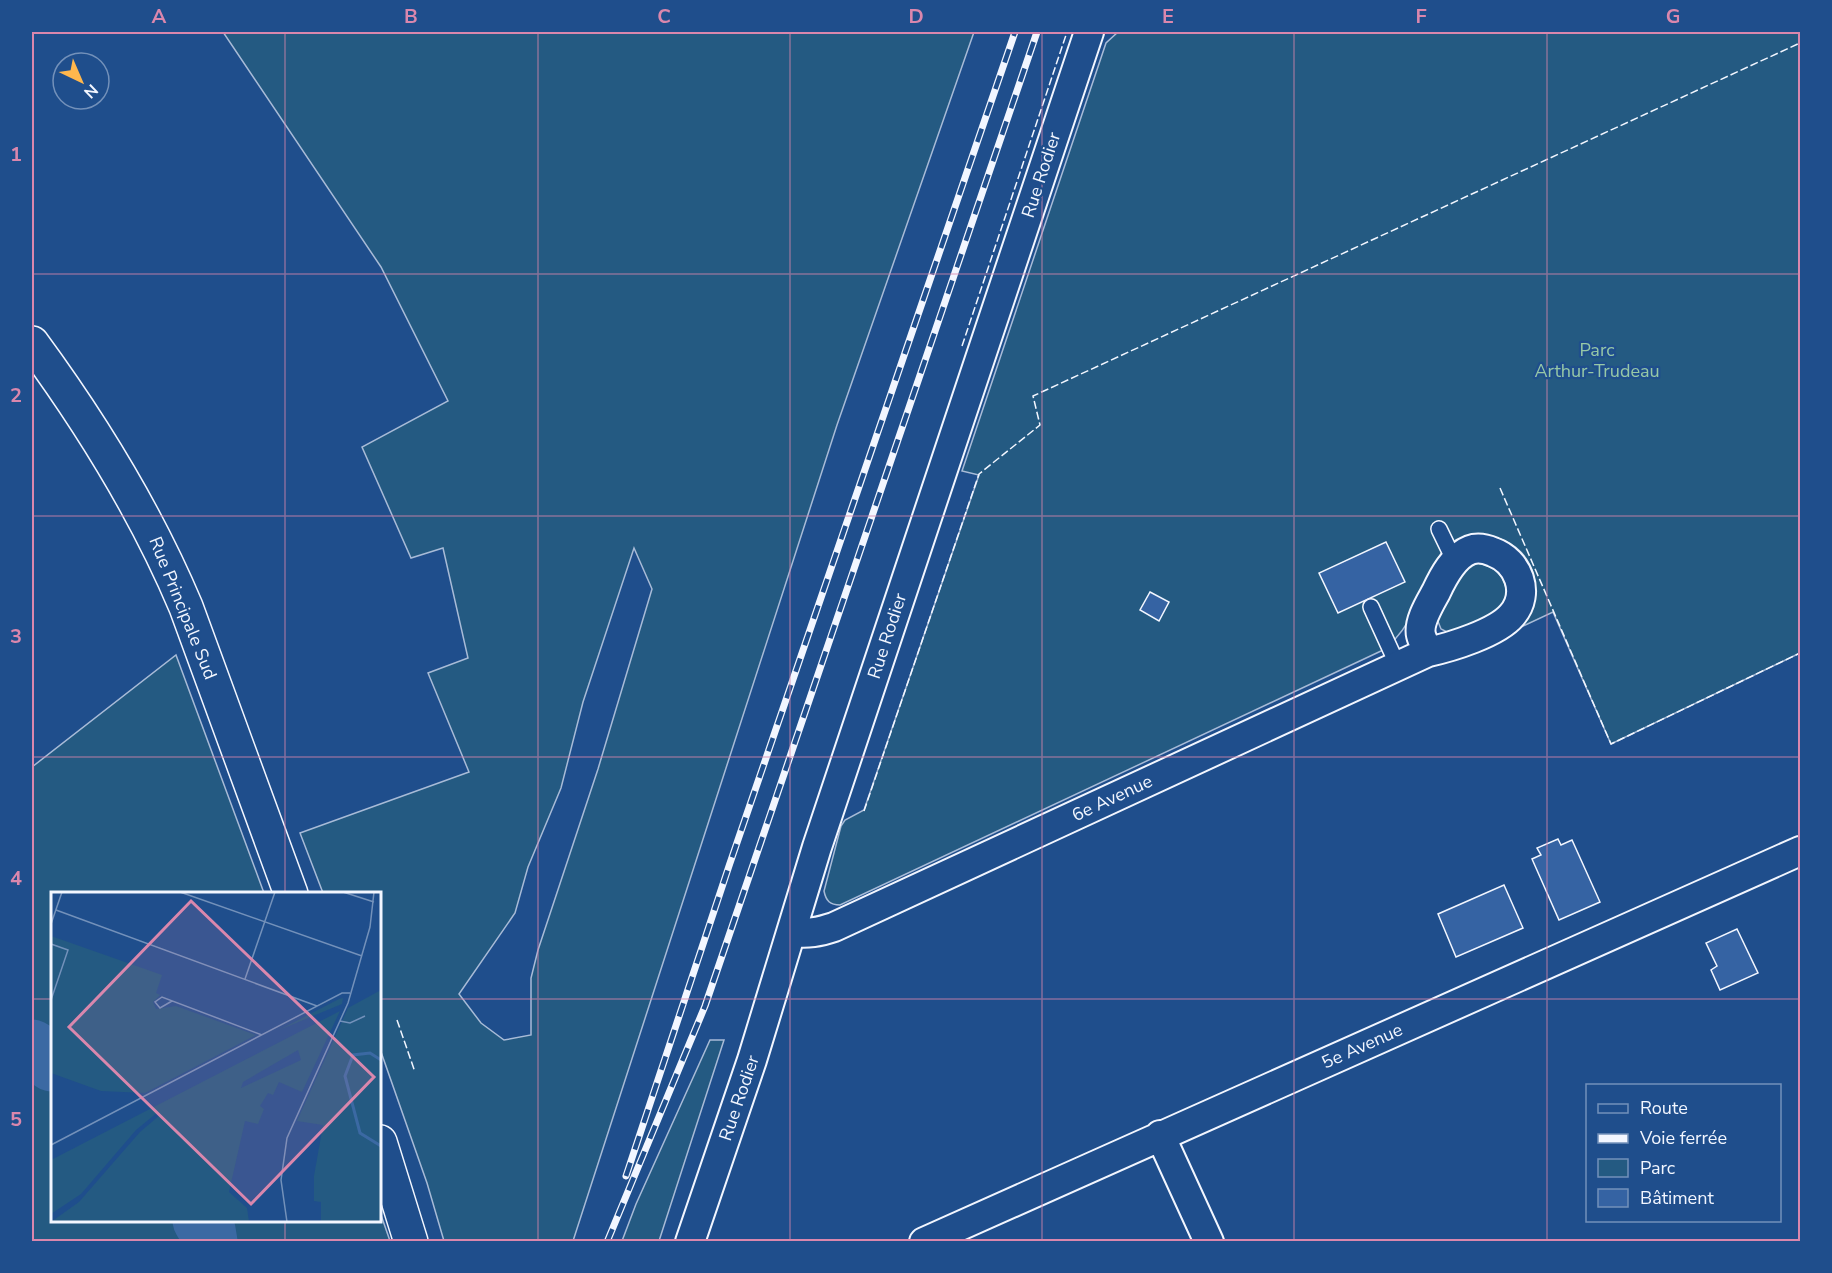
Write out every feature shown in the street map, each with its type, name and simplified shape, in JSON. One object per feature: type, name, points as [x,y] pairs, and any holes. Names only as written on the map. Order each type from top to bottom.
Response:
[{"type":"street","name":"Rue Rodier","points":[[690,1242],[748,1071],[817,847],[1089,32]]},
{"type":"street","name":"Rue Principale Sud","points":[[32,343],[117,469],[167,563],[186,607],[290,892]]},
{"type":"street","name":"6e Avenue","points":[[792,932],[817,933],[834,927],[1428,652],[1452,647],[1500,625],[1512,616],[1521,590],[1519,576],[1511,563],[1501,555],[1486,549],[1470,550],[1455,562],[1437,589],[1422,626],[1420,634],[1428,652]]},
{"type":"street","name":"5e Avenue","points":[[924,1242],[1800,851]]},
{"type":"street","points":[[1160,1136],[1209,1242]]},
{"type":"street","points":[[381,1145],[411,1242]]},
{"type":"lane","points":[[1439,529],[1455,562]]},
{"type":"lane","points":[[1371,608],[1398,666]]},
{"type":"green space","points":[[223,32],[974,32],[837,425],[573,1241],[444,1241],[427,1183],[381,1052],[381,892],[323,892],[300,833],[469,772],[428,673],[468,658],[443,548],[411,558],[362,447],[448,401],[381,267]],"holes":[[[634,548],[652,589],[598,769],[538,950],[531,978],[531,1035],[504,1040],[481,1023],[459,994],[515,913],[528,867],[561,788],[583,702]]]},
{"type":"green space","name":"Parc Arthur-Trudeau","points":[[1118,32],[1800,32],[1800,653],[1611,744],[1553,612],[1519,628],[1530,610],[1535,591],[1534,577],[1527,560],[1514,546],[1503,540],[1489,536],[1472,538],[1446,548],[1434,565],[1410,619],[1397,637],[1381,651],[840,905],[829,902],[824,891],[841,826],[845,820],[864,810],[979,475],[962,471],[1106,43]]},
{"type":"green space","points":[[1477,563],[1493,569],[1504,581],[1506,596],[1503,604],[1488,618],[1449,633],[1441,629],[1437,619],[1440,611],[1457,578],[1463,571]]},
{"type":"green space","points":[[176,655],[264,892],[51,892],[51,1222],[381,1222],[381,1215],[390,1241],[32,1241],[32,767]]},
{"type":"green space","points":[[710,1040],[724,1040],[659,1241],[622,1241],[636,1204]]},
{"type":"building","points":[[1386,542],[1405,582],[1338,613],[1319,573]]},
{"type":"building","points":[[1150,592],[1169,602],[1159,621],[1140,610]]},
{"type":"building","points":[[1558,839],[1561,845],[1572,840],[1600,902],[1559,920],[1532,859],[1541,855],[1537,848]]},
{"type":"building","points":[[1504,885],[1523,928],[1456,957],[1438,914]]},
{"type":"building","points":[[1737,929],[1758,973],[1720,990],[1711,970],[1717,966],[1706,943]]},
{"type":"waterway","points":[[32,1048],[51,1062]]},
{"type":"waterway","points":[[202,1222],[207,1230],[209,1242]]},
{"type":"railway","points":[[626,1176],[729,866],[1015,32]]},
{"type":"railway","points":[[607,1242],[705,1006],[1037,32]]},
{"type":"fence","points":[[962,346],[1067,32]]},
{"type":"fence","points":[[864,811],[979,474],[1040,425],[1033,396],[1800,43]]},
{"type":"fence","points":[[1500,488],[1611,744],[1800,653]]},
{"type":"fence","points":[[397,1020],[415,1072]]}]
